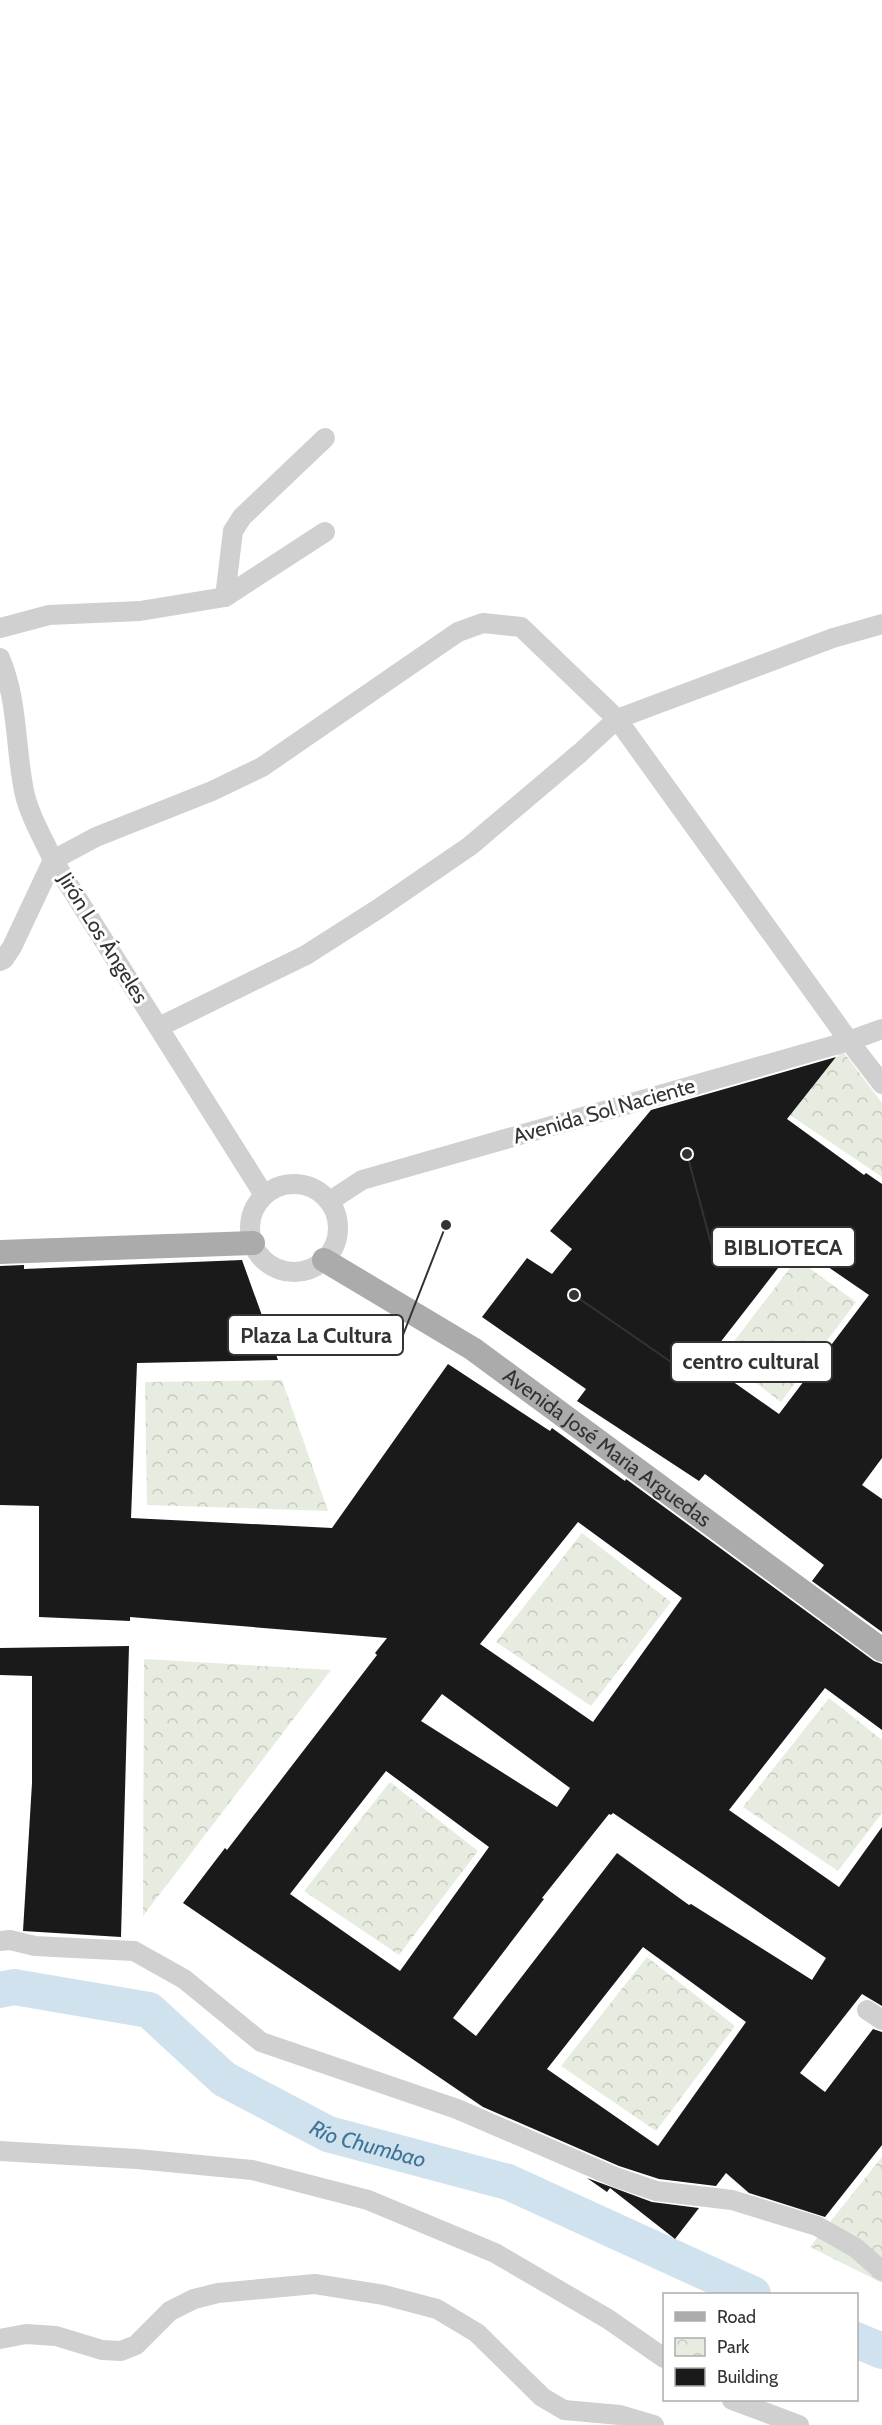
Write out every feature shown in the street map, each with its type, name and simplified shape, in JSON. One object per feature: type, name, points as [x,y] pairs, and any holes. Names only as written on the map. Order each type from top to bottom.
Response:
[{"type":"main road","points":[[0,1252],[253,1243]]},
{"type":"main road","name":"Avenida José Maria Arguedas","points":[[324,1260],[473,1349],[882,1650]]},
{"type":"street","points":[[225,597],[233,531],[242,517],[326,438]]},
{"type":"street","points":[[0,628],[49,615],[140,611],[225,597],[325,532]]},
{"type":"street","points":[[0,961],[12,947],[53,860],[96,837],[212,791],[261,767],[458,632],[483,623],[522,627],[616,719],[882,1084]]},
{"type":"street","points":[[159,1028],[306,955],[378,909],[470,846],[580,753],[616,719],[833,638],[882,624]]},
{"type":"street","name":"Jirón Los Ángeles","points":[[0,658],[9,681],[24,793],[53,860],[264,1196]]},
{"type":"street","name":"Avenida Sol Naciente","points":[[330,1202],[362,1180],[849,1041],[882,1029]]},
{"type":"street","points":[[291,1184],[306,1185],[319,1191],[330,1202],[336,1213],[337,1238],[332,1250],[324,1260],[312,1268],[298,1272],[284,1271],[271,1265],[260,1256],[253,1243],[250,1230],[251,1218],[256,1206],[264,1196],[277,1188],[291,1184]]},
{"type":"street","points":[[0,1941],[10,1940],[35,1946],[134,1951],[184,1979],[261,2042],[457,2109],[615,2177],[656,2191],[732,2200],[817,2226],[856,2248],[882,2271]]},
{"type":"street","points":[[0,2151],[138,2158],[252,2170],[368,2200],[495,2253],[608,2319],[663,2357]]},
{"type":"street","points":[[0,2339],[26,2334],[56,2336],[102,2350],[121,2351],[136,2345],[170,2311],[194,2299],[218,2292],[315,2284],[384,2295],[437,2309],[477,2333],[542,2397],[564,2410],[620,2415],[654,2425]]},
{"type":"street","points":[[735,2401],[799,2425]]},
{"type":"green space","points":[[842,1050],[882,1103],[882,1177],[790,1115]]},
{"type":"green space","points":[[797,1259],[856,1302],[781,1402],[722,1357]]},
{"type":"green space","points":[[282,1380],[328,1511],[147,1505],[145,1382]]},
{"type":"green space","points":[[582,1533],[671,1602],[591,1706],[496,1642]]},
{"type":"green space","points":[[144,1659],[331,1670],[143,1916]]},
{"type":"green space","points":[[829,1698],[882,1740],[882,1813],[838,1871],[743,1807]]},
{"type":"green space","points":[[390,1782],[478,1851],[399,1955],[304,1891]]},
{"type":"green space","points":[[647,1957],[735,2026],[656,2131],[561,2066]]},
{"type":"green space","points":[[882,2157],[882,2283],[810,2247]]},
{"type":"building","points":[[836,1057],[787,1119],[864,1175],[866,1173],[882,1184],[882,1458],[862,1485],[882,1499],[882,1632],[812,1581],[824,1565],[705,1474],[699,1481],[577,1401],[586,1389],[482,1317],[527,1258],[552,1274],[572,1249],[550,1231],[651,1110]],"holes":[[[796,1245],[869,1295],[779,1414],[705,1362]]]},
{"type":"building","points":[[242,1260],[278,1360],[137,1363],[131,1518],[332,1528],[448,1364],[550,1431],[552,1428],[625,1481],[626,1479],[874,1661],[882,1664],[882,1730],[825,1688],[729,1810],[839,1887],[882,1827],[882,2006],[862,1994],[800,2073],[825,2092],[873,2029],[882,2032],[882,2145],[825,2217],[749,2193],[726,2173],[716,2186],[659,2179],[619,2166],[483,2107],[183,1903],[225,1848],[227,1850],[377,1655],[375,1653],[387,1638],[130,1617],[130,1621],[39,1617],[39,1506],[0,1505],[0,1266],[24,1265],[24,1269]],"holes":[[[578,1522],[682,1598],[593,1722],[480,1644]],[[442,1694],[570,1788],[557,1807],[421,1721]],[[386,1771],[489,1847],[400,1971],[290,1894]],[[613,1813],[826,1958],[812,1980],[691,1904],[689,1905],[617,1853],[476,2036],[453,2018],[544,1899],[542,1898],[609,1814]],[[643,1947],[746,2022],[658,2146],[547,2069]]]},
{"type":"building","points":[[129,1646],[121,1937],[23,1931],[32,1783],[32,1676],[0,1675],[0,1648]]},
{"type":"building","points":[[587,2178],[652,2202],[699,2208],[675,2239],[610,2188],[607,2192]]},
{"type":"waterway","name":"Río Chumbao","points":[[0,1990],[14,1987],[149,2010],[224,2079],[328,2134],[508,2182],[751,2293]]},
{"type":"waterway","name":"Río Chumbao","points":[[858,2341],[882,2351]]},
{"type":"place","name":"BIBLIOTECA","points":[[687,1154]]},
{"type":"place","name":"Plaza La Cultura","points":[[446,1225]]},
{"type":"place","name":"centro cultural","points":[[574,1295]]}]
